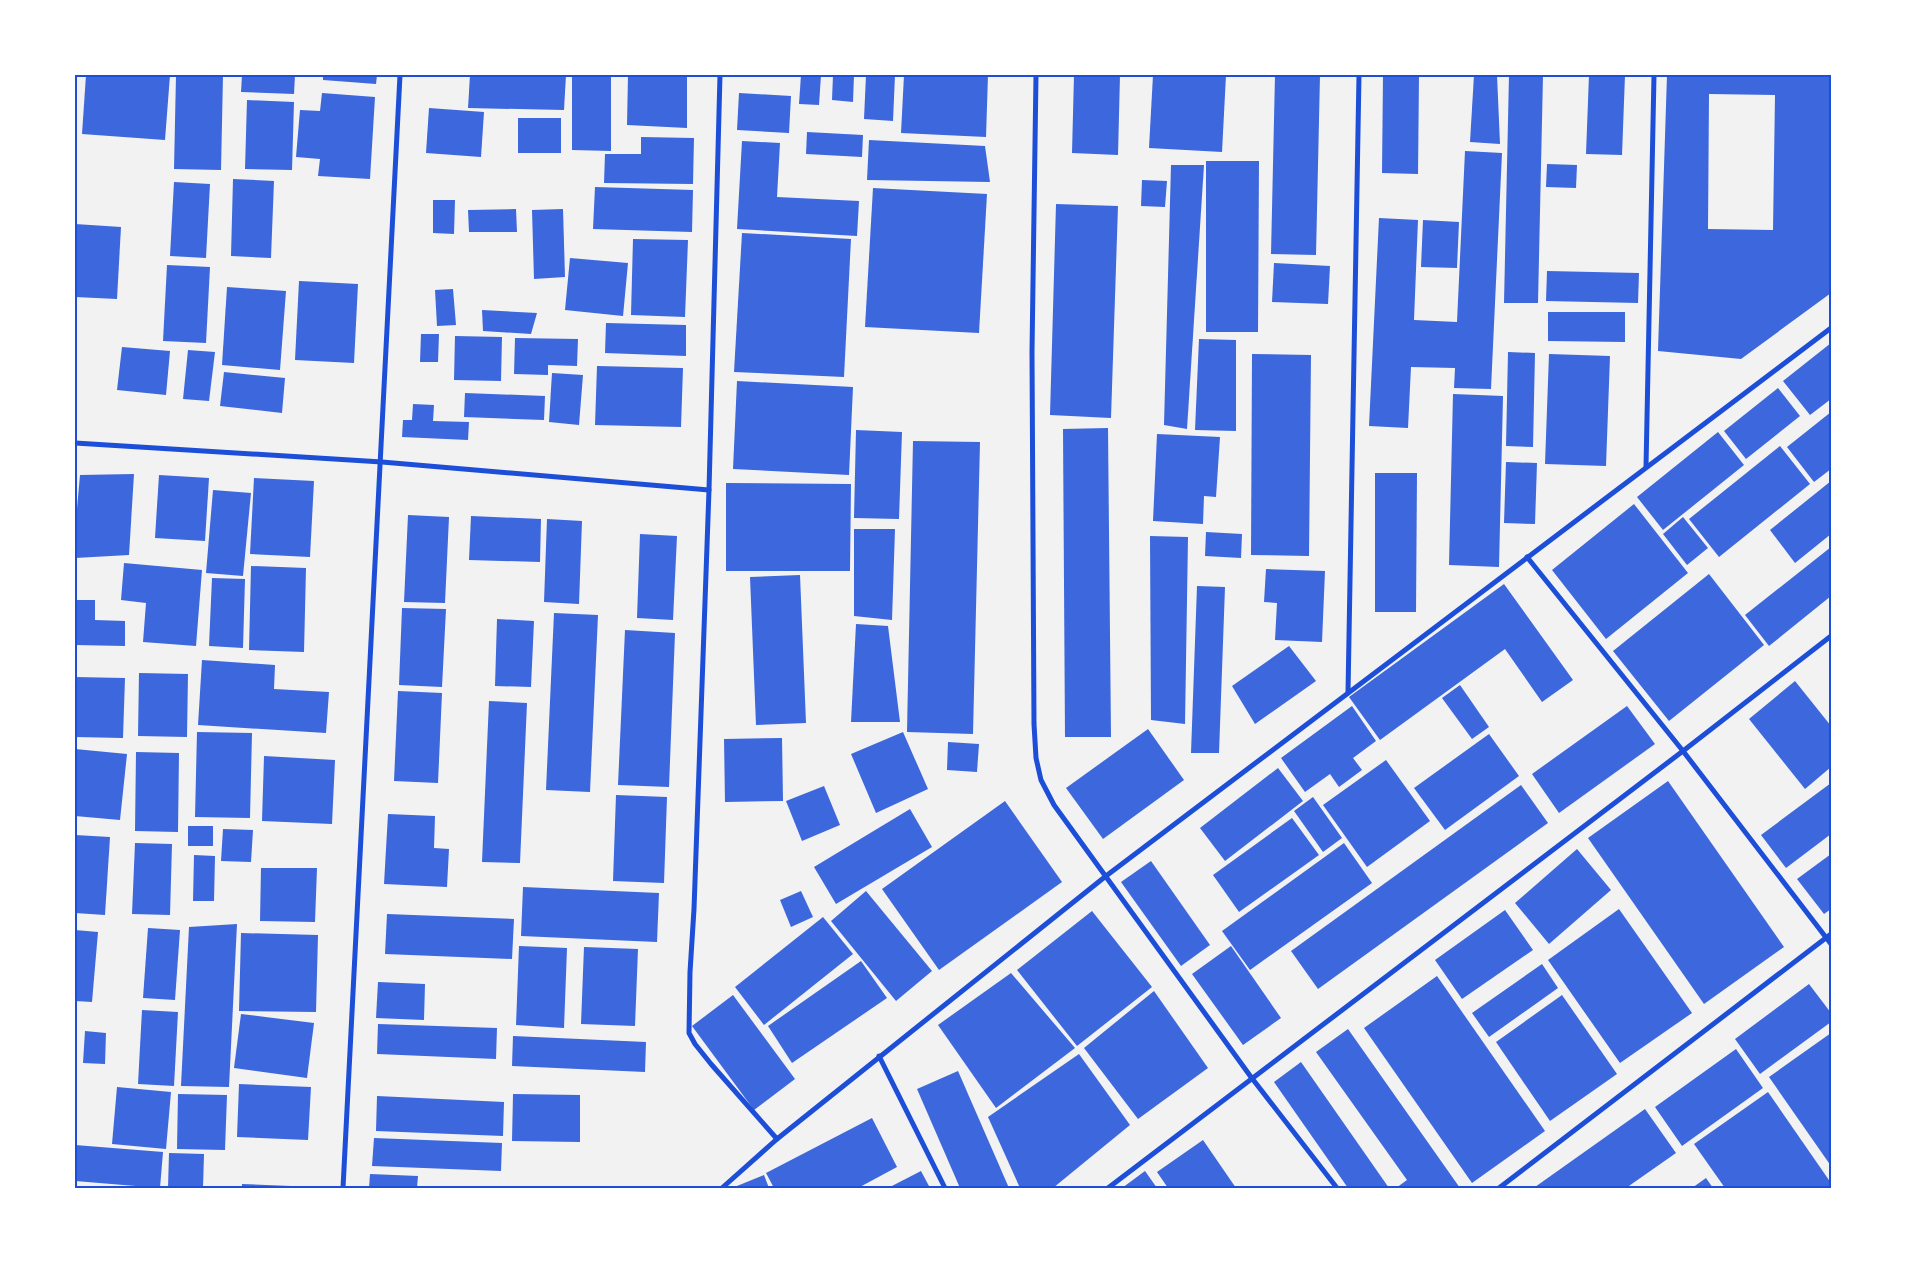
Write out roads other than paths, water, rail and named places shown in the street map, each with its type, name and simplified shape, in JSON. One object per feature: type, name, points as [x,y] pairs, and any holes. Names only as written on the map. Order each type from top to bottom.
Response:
[{"type":"street","points":[[343,1188],[382,462],[400,75]]},
{"type":"street","points":[[720,75],[689,1033],[711,1064],[777,1139]]},
{"type":"street","points":[[1036,75],[1032,352],[1034,724],[1036,758],[1041,780],[1054,806],[1251,1077],[1337,1188]]},
{"type":"street","points":[[1348,693],[1359,75]]},
{"type":"street","points":[[1646,468],[1654,75]]},
{"type":"street","points":[[722,1188],[777,1139],[879,1056],[988,972],[1106,876],[1831,328]]},
{"type":"street","points":[[75,443],[382,462],[708,490]]},
{"type":"street","points":[[1527,557],[1829,936],[1831,944]]},
{"type":"street","points":[[1108,1188],[1831,636]]},
{"type":"street","points":[[1499,1188],[1829,936]]},
{"type":"street","points":[[879,1056],[945,1188]]}]
